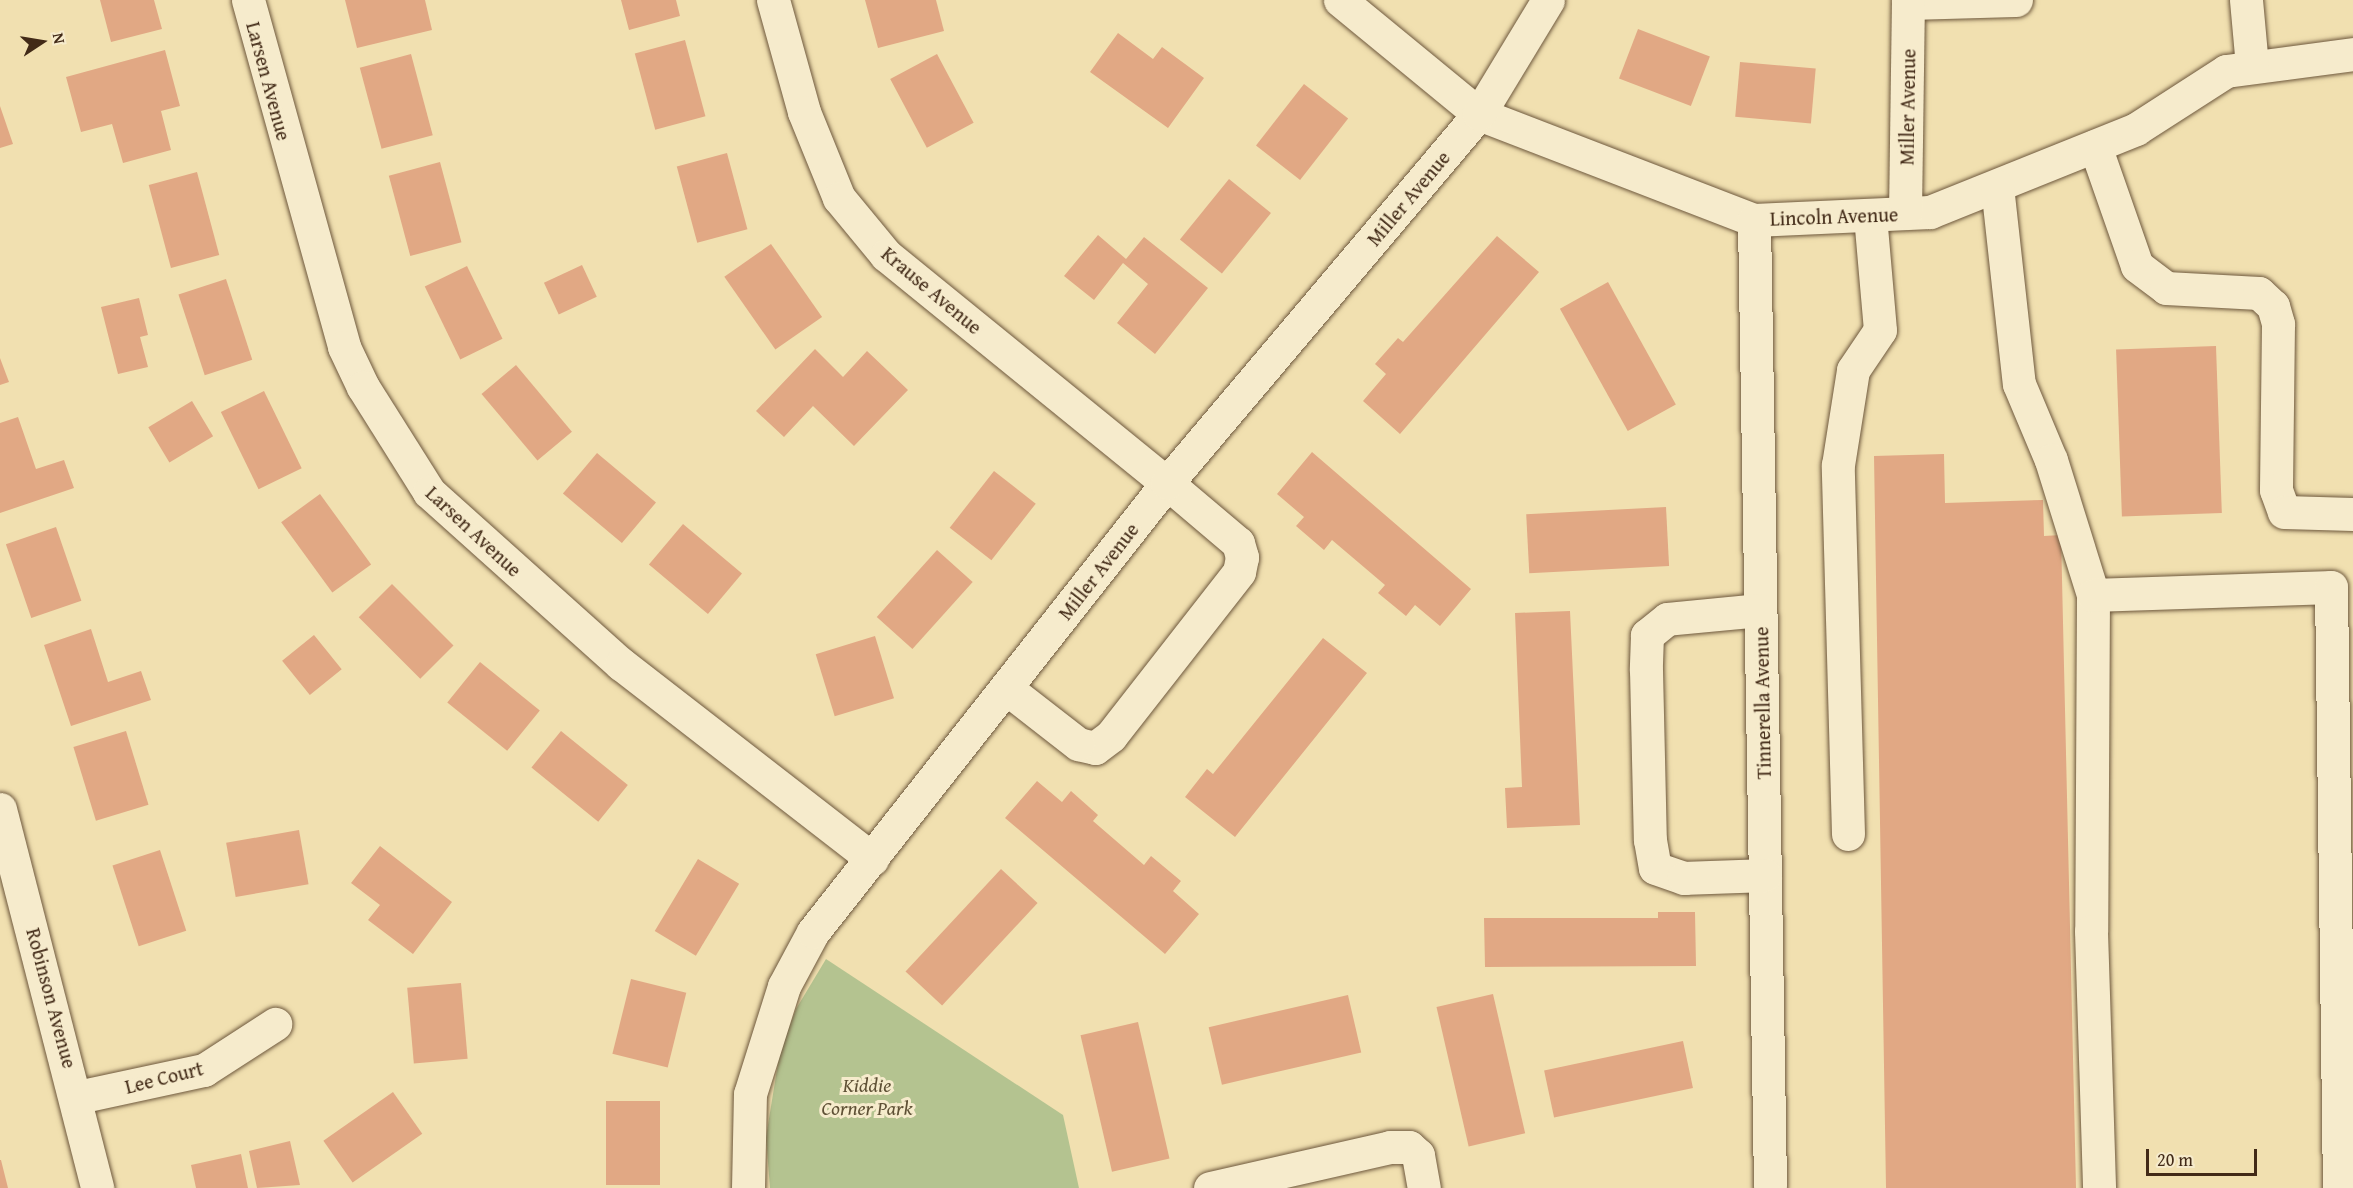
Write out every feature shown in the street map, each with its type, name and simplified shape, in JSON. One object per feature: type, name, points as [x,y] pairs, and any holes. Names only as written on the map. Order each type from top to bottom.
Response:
[{"type":"street","name":"Larsen Avenue","points":[[248,0],[344,347],[363,387],[429,492],[621,664],[872,859]]},
{"type":"street","name":"Krause Avenue","points":[[773,0],[804,112],[839,198],[886,255],[1238,543],[1242,556],[1239,572],[1111,736],[1095,747],[1078,744],[1006,688]]},
{"type":"street","name":"Lincoln Avenue","points":[[1340,0],[1479,114],[1754,220],[1930,212],[2136,129],[2226,70],[2353,54]]},
{"type":"street","name":"Miller Avenue","points":[[748,1188],[750,1095],[784,986],[813,932],[1167,483],[1479,114],[1548,0]]},
{"type":"street","points":[[1908,1],[2016,0]]},
{"type":"street","points":[[2246,0],[2252,66]]},
{"type":"street","name":"Miller Avenue","points":[[1905,213],[1908,1]]},
{"type":"street","points":[[2095,146],[2137,266],[2166,288],[2259,293],[2273,306],[2278,324],[2276,490],[2284,512],[2353,514]]},
{"type":"street","points":[[1997,186],[2019,384],[2051,460],[2092,595],[2091,931],[2099,1188]]},
{"type":"street","points":[[1848,834],[1838,465],[1853,370],[1880,330],[1870,215]]},
{"type":"street","name":"Tinnerella Avenue","points":[[1754,220],[1765,875],[1767,1187]]},
{"type":"street","points":[[2092,595],[2331,587],[2342,678],[2339,1188]]},
{"type":"street","points":[[1760,610],[1667,618],[1647,635],[1646,670],[1650,840],[1655,867],[1684,878],[1765,875]]},
{"type":"street","name":"Robinson Avenue","points":[[0,809],[78,1097],[97,1188]]},
{"type":"street","name":"Lee Court","points":[[78,1097],[204,1070],[275,1024]]},
{"type":"street","points":[[1210,1188],[1390,1147],[1409,1147],[1418,1155],[1424,1188]]},
{"type":"green space","name":"Kiddie Corner Park","points":[[826,959],[1063,1115],[1079,1188],[770,1188],[766,1137],[780,1051],[796,1009]]},
{"type":"building","points":[[100,0],[154,0],[162,29],[111,42]]},
{"type":"building","points":[[345,0],[425,0],[432,30],[357,48]]},
{"type":"building","points":[[621,0],[676,0],[680,16],[629,30]]},
{"type":"building","points":[[865,0],[936,0],[944,31],[878,48]]},
{"type":"building","points":[[1638,29],[1710,57],[1691,106],[1619,78]]},
{"type":"building","points":[[1118,33],[1153,59],[1162,47],[1204,78],[1168,128],[1090,72]]},
{"type":"building","points":[[685,40],[705,116],[655,130],[635,53]]},
{"type":"building","points":[[165,50],[180,106],[161,111],[171,150],[123,163],[112,124],[81,132],[66,77]]},
{"type":"building","points":[[411,54],[433,135],[382,149],[360,68]]},
{"type":"building","points":[[937,54],[974,123],[927,148],[890,79]]},
{"type":"building","points":[[1740,62],[1816,69],[1811,123],[1735,117]]},
{"type":"building","points":[[1304,84],[1348,118],[1300,180],[1256,145]]},
{"type":"building","points":[[0,106],[13,144],[0,148]]},
{"type":"building","points":[[727,153],[747,229],[697,243],[677,166]]},
{"type":"building","points":[[440,162],[461,242],[410,256],[389,176]]},
{"type":"building","points":[[197,172],[219,255],[171,268],[149,185]]},
{"type":"building","points":[[1229,179],[1271,213],[1222,274],[1180,240]]},
{"type":"building","points":[[1098,235],[1126,259],[1144,237],[1208,288],[1155,354],[1117,323],[1148,284],[1123,263],[1094,300],[1064,276]]},
{"type":"building","points":[[1497,236],[1539,272],[1400,434],[1363,401],[1386,374],[1375,364],[1398,338],[1403,342]]},
{"type":"building","points":[[771,244],[822,317],[775,350],[724,277]]},
{"type":"building","points":[[582,265],[597,297],[559,314],[544,283]]},
{"type":"building","points":[[467,266],[503,339],[460,359],[425,287]]},
{"type":"building","points":[[226,279],[252,360],[205,375],[178,294]]},
{"type":"building","points":[[1608,282],[1676,404],[1628,431],[1560,309]]},
{"type":"building","points":[[139,298],[148,335],[140,337],[148,367],[118,374],[101,307]]},
{"type":"building","points":[[2216,346],[2222,513],[2122,516],[2116,349]]},
{"type":"building","points":[[815,349],[843,377],[867,351],[908,390],[854,446],[813,406],[784,437],[756,411]]},
{"type":"building","points":[[0,358],[9,382],[0,385]]},
{"type":"building","points":[[516,365],[572,432],[537,461],[482,394]]},
{"type":"building","points":[[264,391],[302,468],[259,489],[221,412]]},
{"type":"building","points":[[192,401],[213,436],[169,462],[148,427]]},
{"type":"building","points":[[18,417],[36,469],[64,460],[74,488],[0,513],[0,423]]},
{"type":"building","points":[[1312,452],[1471,589],[1440,626],[1415,605],[1406,616],[1378,593],[1385,585],[1332,540],[1324,550],[1296,526],[1304,517],[1277,494]]},
{"type":"building","points":[[597,453],[656,502],[622,543],[563,494]]},
{"type":"building","points":[[1944,454],[1945,503],[2043,500],[2044,536],[2061,535],[2076,1188],[1886,1188],[1874,456]]},
{"type":"building","points":[[994,471],[1036,504],[991,560],[950,528]]},
{"type":"building","points":[[320,494],[371,564],[332,593],[281,522]]},
{"type":"building","points":[[1666,507],[1669,566],[1529,573],[1526,514]]},
{"type":"building","points":[[683,524],[742,573],[708,614],[649,565]]},
{"type":"building","points":[[56,527],[81,601],[31,618],[6,544]]},
{"type":"building","points":[[937,550],[973,582],[912,649],[877,617]]},
{"type":"building","points":[[392,584],[454,646],[420,679],[359,617]]},
{"type":"building","points":[[1570,611],[1580,825],[1507,828],[1505,788],[1522,787],[1515,613]]},
{"type":"building","points":[[91,629],[108,682],[141,671],[151,700],[71,726],[44,645]]},
{"type":"building","points":[[314,635],[342,669],[310,695],[282,661]]},
{"type":"building","points":[[875,636],[894,698],[835,716],[816,654]]},
{"type":"building","points":[[1323,638],[1367,673],[1235,837],[1185,797],[1207,769],[1213,774]]},
{"type":"building","points":[[480,662],[540,710],[507,751],[447,702]]},
{"type":"building","points":[[126,731],[149,805],[96,821],[73,747]]},
{"type":"building","points":[[561,731],[628,785],[598,822],[531,768]]},
{"type":"building","points":[[1037,781],[1062,802],[1071,791],[1098,815],[1093,821],[1144,865],[1151,856],[1181,881],[1173,891],[1199,914],[1165,954],[1005,818]]},
{"type":"building","points":[[299,830],[309,884],[236,897],[226,843]]},
{"type":"building","points":[[380,846],[452,902],[413,954],[368,920],[380,905],[351,883]]},
{"type":"building","points":[[160,850],[186,931],[139,946],[112,865]]},
{"type":"building","points":[[698,859],[739,884],[696,956],[655,931]]},
{"type":"building","points":[[1001,869],[1038,903],[942,1005],[906,971]]},
{"type":"building","points":[[1658,912],[1695,912],[1696,966],[1485,967],[1484,918],[1658,918]]},
{"type":"building","points":[[631,979],[686,993],[668,1068],[612,1054]]},
{"type":"building","points":[[461,983],[468,1059],[414,1063],[407,988]]},
{"type":"building","points":[[1493,994],[1525,1133],[1469,1146],[1436,1007]]},
{"type":"building","points":[[1348,995],[1361,1052],[1222,1085],[1209,1027]]},
{"type":"building","points":[[1138,1022],[1169,1158],[1112,1172],[1081,1035]]},
{"type":"building","points":[[1683,1041],[1693,1088],[1554,1117],[1544,1071]]},
{"type":"building","points":[[393,1092],[422,1134],[353,1183],[323,1141]]},
{"type":"building","points":[[606,1101],[660,1101],[660,1185],[606,1185]]},
{"type":"building","points":[[290,1141],[300,1185],[257,1188],[249,1151]]},
{"type":"building","points":[[241,1154],[248,1188],[196,1188],[191,1165]]},
{"type":"building","points":[[1,1160],[8,1188],[0,1188]]}]
